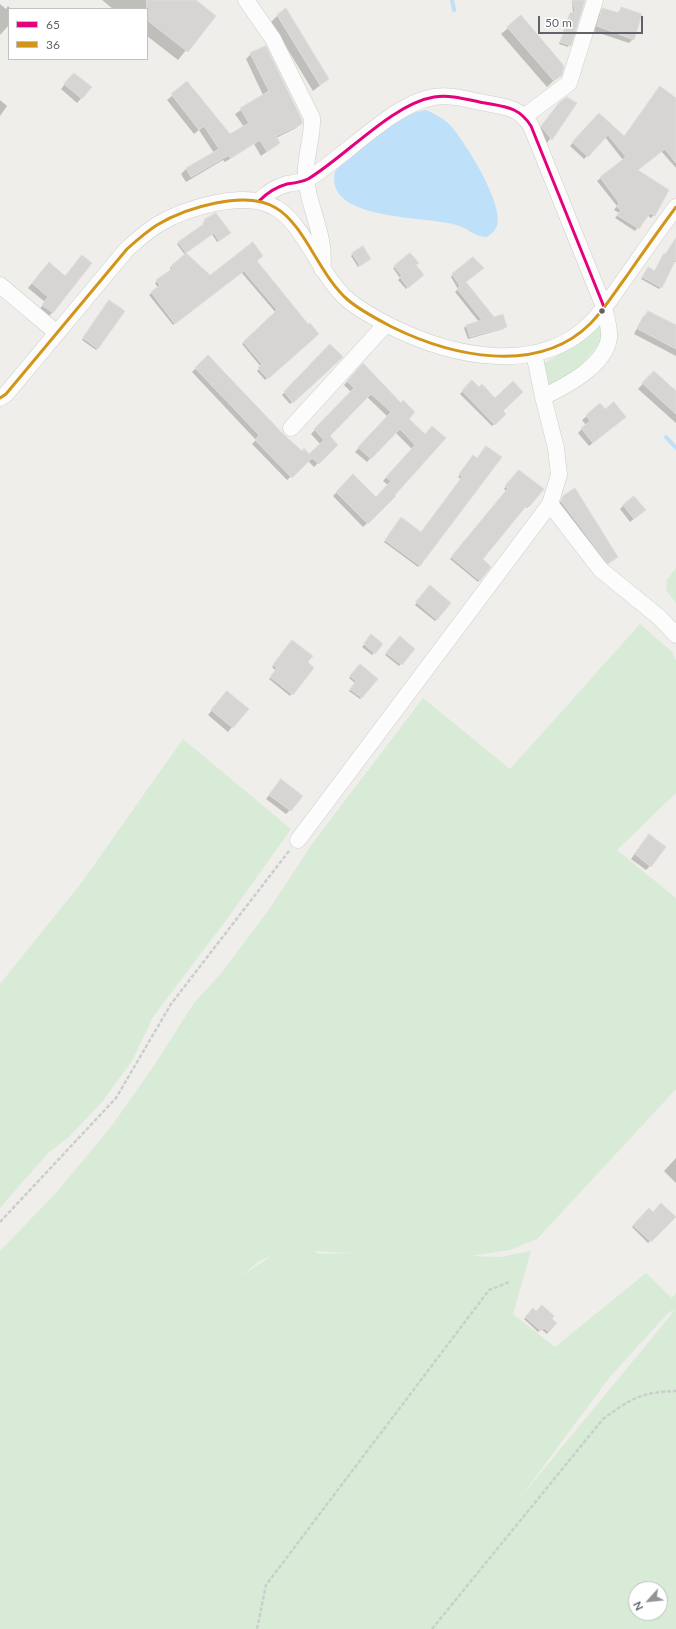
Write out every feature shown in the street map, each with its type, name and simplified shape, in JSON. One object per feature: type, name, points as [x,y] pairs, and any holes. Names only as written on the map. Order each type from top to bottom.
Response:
[{"type":"street","points":[[246,0],[273,39],[312,118],[312,132],[306,158],[306,180],[324,256],[322,269]]},
{"type":"street","points":[[525,116],[569,83],[595,0]]},
{"type":"street","points":[[259,201],[269,192],[279,187],[306,180],[400,111],[419,101],[434,96],[450,97],[513,108],[525,116],[531,126],[604,307],[609,333],[606,348],[592,366],[570,384],[543,397]]},
{"type":"street","points":[[0,398],[6,394],[127,249],[153,228],[182,214],[206,205],[232,201],[259,201],[275,207],[286,215],[298,231],[331,283],[362,311],[408,335],[449,350],[490,356],[508,356],[534,353],[553,347],[572,338],[589,324],[604,307],[676,207]]},
{"type":"street","points":[[0,285],[56,333]]},
{"type":"street","points":[[291,428],[386,324]]},
{"type":"street","points":[[298,840],[550,504],[559,474],[556,448],[534,353]]},
{"type":"street","points":[[550,504],[602,570],[659,617],[676,635]]},
{"type":"path","points":[[0,1222],[116,1098],[171,1004],[298,840]]},
{"type":"path","points":[[257,1629],[266,1584],[489,1290],[509,1282]]},
{"type":"path","points":[[432,1629],[603,1419],[629,1400],[654,1392],[676,1391]]},
{"type":"green space","points":[[600,324],[602,341],[574,373],[548,389],[544,363],[575,346]]},
{"type":"green space","points":[[676,568],[676,603],[666,590],[667,580]]},
{"type":"green space","points":[[640,624],[672,652],[676,661],[676,793],[617,850],[676,898],[676,1089],[537,1239],[510,1250],[470,1256],[500,1257],[531,1251],[513,1314],[555,1347],[646,1273],[672,1298],[676,1293],[676,1629],[0,1629],[0,1251],[54,1195],[111,1127],[155,1064],[194,1003],[223,971],[270,908],[312,844],[423,698],[510,769]],"holes":[[[314,1251],[354,1253],[319,1254]],[[270,1257],[242,1276],[258,1262]],[[675,1310],[520,1498],[609,1378],[669,1312]]]},
{"type":"green space","points":[[183,739],[291,829],[227,919],[153,1017],[132,1061],[102,1102],[69,1137],[48,1153],[0,1208],[0,984],[82,882]]},
{"type":"water","points":[[426,110],[445,120],[450,125],[482,173],[495,203],[498,216],[496,228],[487,237],[477,235],[462,227],[452,224],[398,217],[365,210],[352,204],[341,196],[335,186],[334,174],[340,164],[405,117]]},
{"type":"building","points":[[147,0],[196,0],[216,16],[188,52],[148,21]]},
{"type":"building","points":[[573,0],[585,0],[571,46],[560,42],[570,13],[575,12]]},
{"type":"building","points":[[621,7],[642,14],[634,40],[597,26],[602,8],[619,13]]},
{"type":"building","points":[[286,8],[329,79],[320,85],[277,15]]},
{"type":"building","points":[[521,15],[564,66],[562,75],[554,81],[507,27]]},
{"type":"building","points":[[266,46],[302,120],[302,124],[276,136],[280,143],[267,152],[260,140],[230,158],[229,155],[191,177],[186,168],[219,149],[204,126],[199,130],[171,94],[187,81],[230,134],[249,123],[240,108],[269,91],[250,53]]},
{"type":"building","points":[[74,73],[92,87],[82,99],[64,84]]},
{"type":"building","points":[[660,86],[676,98],[676,163],[665,149],[638,170],[669,190],[655,216],[650,213],[639,229],[617,215],[621,210],[617,207],[619,203],[600,177],[626,157],[608,135],[588,157],[572,142],[599,113],[624,136]]},
{"type":"building","points":[[567,97],[577,103],[552,140],[541,126],[559,103]]},
{"type":"building","points":[[216,213],[231,233],[219,241],[214,233],[186,253],[178,242],[205,223],[204,220]]},
{"type":"building","points":[[676,238],[676,259],[662,288],[642,277],[648,267],[655,271],[664,253],[665,254]]},
{"type":"building","points":[[253,242],[263,256],[257,261],[308,324],[310,323],[319,334],[268,379],[258,368],[262,364],[243,342],[277,310],[244,271],[175,324],[151,292],[160,285],[156,280],[173,268],[171,266],[186,253],[210,275]]},
{"type":"building","points":[[363,246],[371,259],[360,266],[352,253]]},
{"type":"building","points":[[410,253],[419,263],[416,265],[424,275],[408,288],[400,277],[402,276],[394,266]]},
{"type":"building","points":[[82,255],[92,263],[53,313],[42,305],[48,297],[32,283],[49,262],[65,276]]},
{"type":"building","points":[[473,257],[484,268],[466,282],[494,317],[503,314],[507,327],[470,337],[466,325],[482,320],[457,289],[460,286],[452,274]]},
{"type":"building","points":[[109,300],[125,311],[98,349],[83,338]]},
{"type":"building","points":[[648,311],[676,325],[676,349],[638,329]]},
{"type":"building","points":[[330,344],[343,357],[293,403],[284,392]]},
{"type":"building","points":[[208,355],[284,435],[302,451],[304,448],[309,454],[324,440],[314,429],[354,388],[347,381],[363,363],[401,403],[403,400],[415,412],[409,419],[425,434],[432,426],[446,438],[395,495],[396,496],[368,524],[336,492],[353,474],[376,497],[391,481],[386,477],[415,445],[400,429],[371,459],[358,447],[391,412],[371,394],[330,436],[338,445],[319,464],[312,458],[292,478],[255,440],[259,435],[195,368]]},
{"type":"building","points":[[654,371],[676,391],[676,414],[642,383]]},
{"type":"building","points":[[472,380],[479,387],[482,384],[495,398],[513,381],[523,392],[503,411],[506,414],[495,425],[462,391]]},
{"type":"building","points":[[614,402],[626,417],[593,443],[581,428],[590,421],[586,415],[600,403],[605,409]]},
{"type":"building","points":[[486,446],[502,457],[420,566],[385,540],[401,517],[421,532],[462,477],[459,474],[473,455],[477,458]]},
{"type":"building","points":[[519,470],[544,489],[529,507],[527,505],[483,559],[491,567],[480,581],[451,557],[508,488],[505,486]]},
{"type":"building","points":[[575,488],[618,557],[608,564],[561,501],[563,496]]},
{"type":"building","points":[[634,496],[646,510],[634,519],[623,505]]},
{"type":"building","points":[[430,585],[451,603],[437,620],[416,602]]},
{"type":"building","points":[[371,634],[383,644],[375,654],[364,644]]},
{"type":"building","points":[[400,636],[415,649],[402,665],[386,653]]},
{"type":"building","points":[[292,640],[313,656],[308,662],[314,668],[293,695],[270,677],[277,668],[273,665]]},
{"type":"building","points":[[360,664],[378,679],[362,698],[350,689],[356,681],[350,676]]},
{"type":"building","points":[[227,691],[249,709],[233,728],[211,710]]},
{"type":"building","points":[[281,779],[303,796],[291,811],[269,795]]},
{"type":"building","points":[[649,834],[666,847],[651,867],[635,854]]},
{"type":"building","points":[[661,1203],[676,1217],[651,1242],[633,1225],[649,1208],[653,1212]]},
{"type":"building","points":[[542,1305],[554,1316],[552,1319],[557,1323],[549,1332],[544,1328],[541,1331],[525,1317],[533,1308],[536,1311]]},
{"type":"waterway","points":[[452,0],[454,10]]},
{"type":"waterway","points":[[666,437],[676,448]]},
{"type":"transit line","name":"65","points":[[259,201],[268,193],[279,187],[308,179],[385,120],[418,102],[434,97],[446,96],[506,107],[517,111],[531,126],[604,307]]},
{"type":"transit line","name":"36","points":[[0,398],[6,394],[127,249],[145,233],[157,225],[183,212],[199,207],[216,203],[249,200],[276,208],[295,226],[338,290],[358,308],[392,327],[440,346],[467,353],[493,356],[520,355],[545,350],[569,340],[590,324],[609,301],[676,207]]}]
